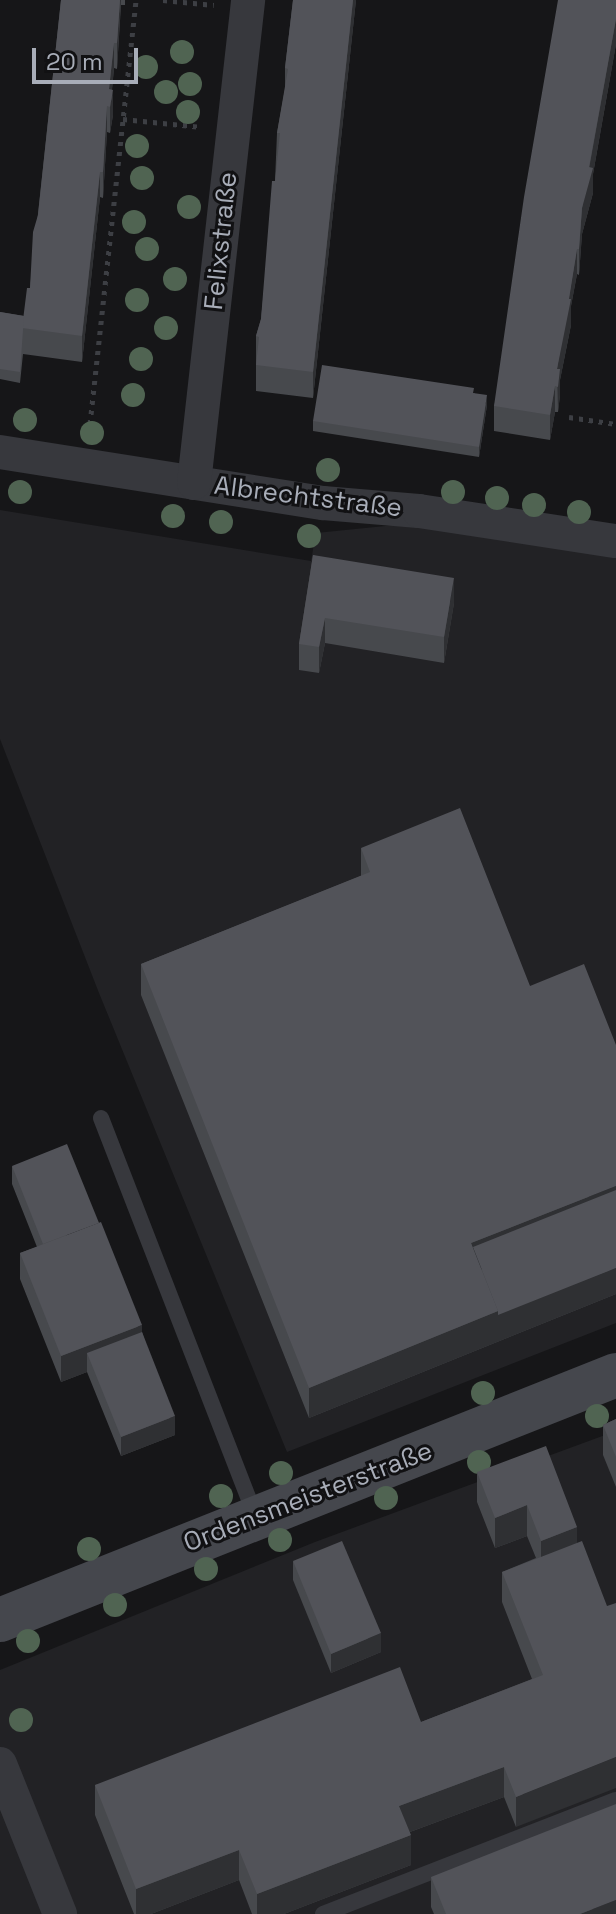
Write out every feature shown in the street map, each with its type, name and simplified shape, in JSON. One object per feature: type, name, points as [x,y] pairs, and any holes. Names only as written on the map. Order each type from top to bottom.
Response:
[{"type":"street","name":"Felixstraße","points":[[194,483],[247,4]]},
{"type":"street","name":"Albrechtstraße","points":[[0,452],[323,503],[419,511],[616,541]]},
{"type":"street","name":"Ordensmeisterstraße","points":[[0,1620],[616,1375]]},
{"type":"street","points":[[0,1764],[60,1914]]},
{"type":"lane","points":[[101,1118],[255,1517]]},
{"type":"lane","points":[[323,1914],[616,1800]]},
{"type":"path","points":[[90,424],[136,0]]},
{"type":"path","points":[[163,0],[247,4]]},
{"type":"path","points":[[123,119],[233,130]]},
{"type":"path","points":[[569,417],[616,424]]},
{"type":"shaded area","points":[[0,510],[311,561],[316,533],[415,523],[616,554],[616,1323],[287,1452],[99,993],[0,739]]},
{"type":"shaded area","points":[[616,1431],[616,1914],[0,1914],[0,1670],[315,1542]]},
{"type":"building","points":[[61,0],[120,0],[109,89],[113,90],[110,107],[107,106],[103,172],[100,172],[82,336],[22,328],[27,288],[30,288],[33,232],[38,215]]},
{"type":"building","points":[[293,0],[353,0],[313,372],[256,365],[259,337],[256,336],[261,319],[272,181],[275,181],[280,133],[277,133],[288,69],[285,68]]},
{"type":"building","points":[[558,0],[616,0],[616,19],[589,167],[593,168],[582,208],[579,249],[557,369],[560,369],[558,387],[555,386],[550,415],[494,406],[524,197]]},
{"type":"building","points":[[0,312],[24,316],[20,372],[0,369]]},
{"type":"building","points":[[322,365],[474,388],[473,393],[487,395],[479,447],[313,421]]},
{"type":"building","points":[[313,555],[454,578],[444,637],[325,618],[319,647],[299,644]]},
{"type":"building","points":[[460,808],[530,986],[584,964],[616,1045],[616,1186],[471,1243],[498,1311],[309,1388],[141,964],[370,872],[361,848]]},
{"type":"building","points":[[67,1144],[99,1223],[43,1244],[12,1166]]},
{"type":"building","points":[[616,1190],[616,1268],[498,1315],[473,1247]]},
{"type":"building","points":[[101,1222],[142,1325],[61,1356],[20,1253]]},
{"type":"building","points":[[142,1332],[175,1416],[121,1437],[87,1353]]},
{"type":"building","points":[[616,1419],[616,1457],[603,1425]]},
{"type":"building","points":[[546,1446],[577,1527],[541,1541],[527,1505],[495,1518],[477,1472]]},
{"type":"building","points":[[342,1541],[381,1633],[331,1654],[293,1561]]},
{"type":"building","points":[[582,1541],[607,1606],[616,1603],[616,1757],[516,1797],[504,1767],[399,1806],[411,1835],[257,1894],[239,1850],[136,1889],[95,1785],[400,1667],[421,1722],[543,1675],[502,1572]]},
{"type":"building","points":[[616,1804],[616,1900],[580,1914],[446,1914],[431,1877]]}]
